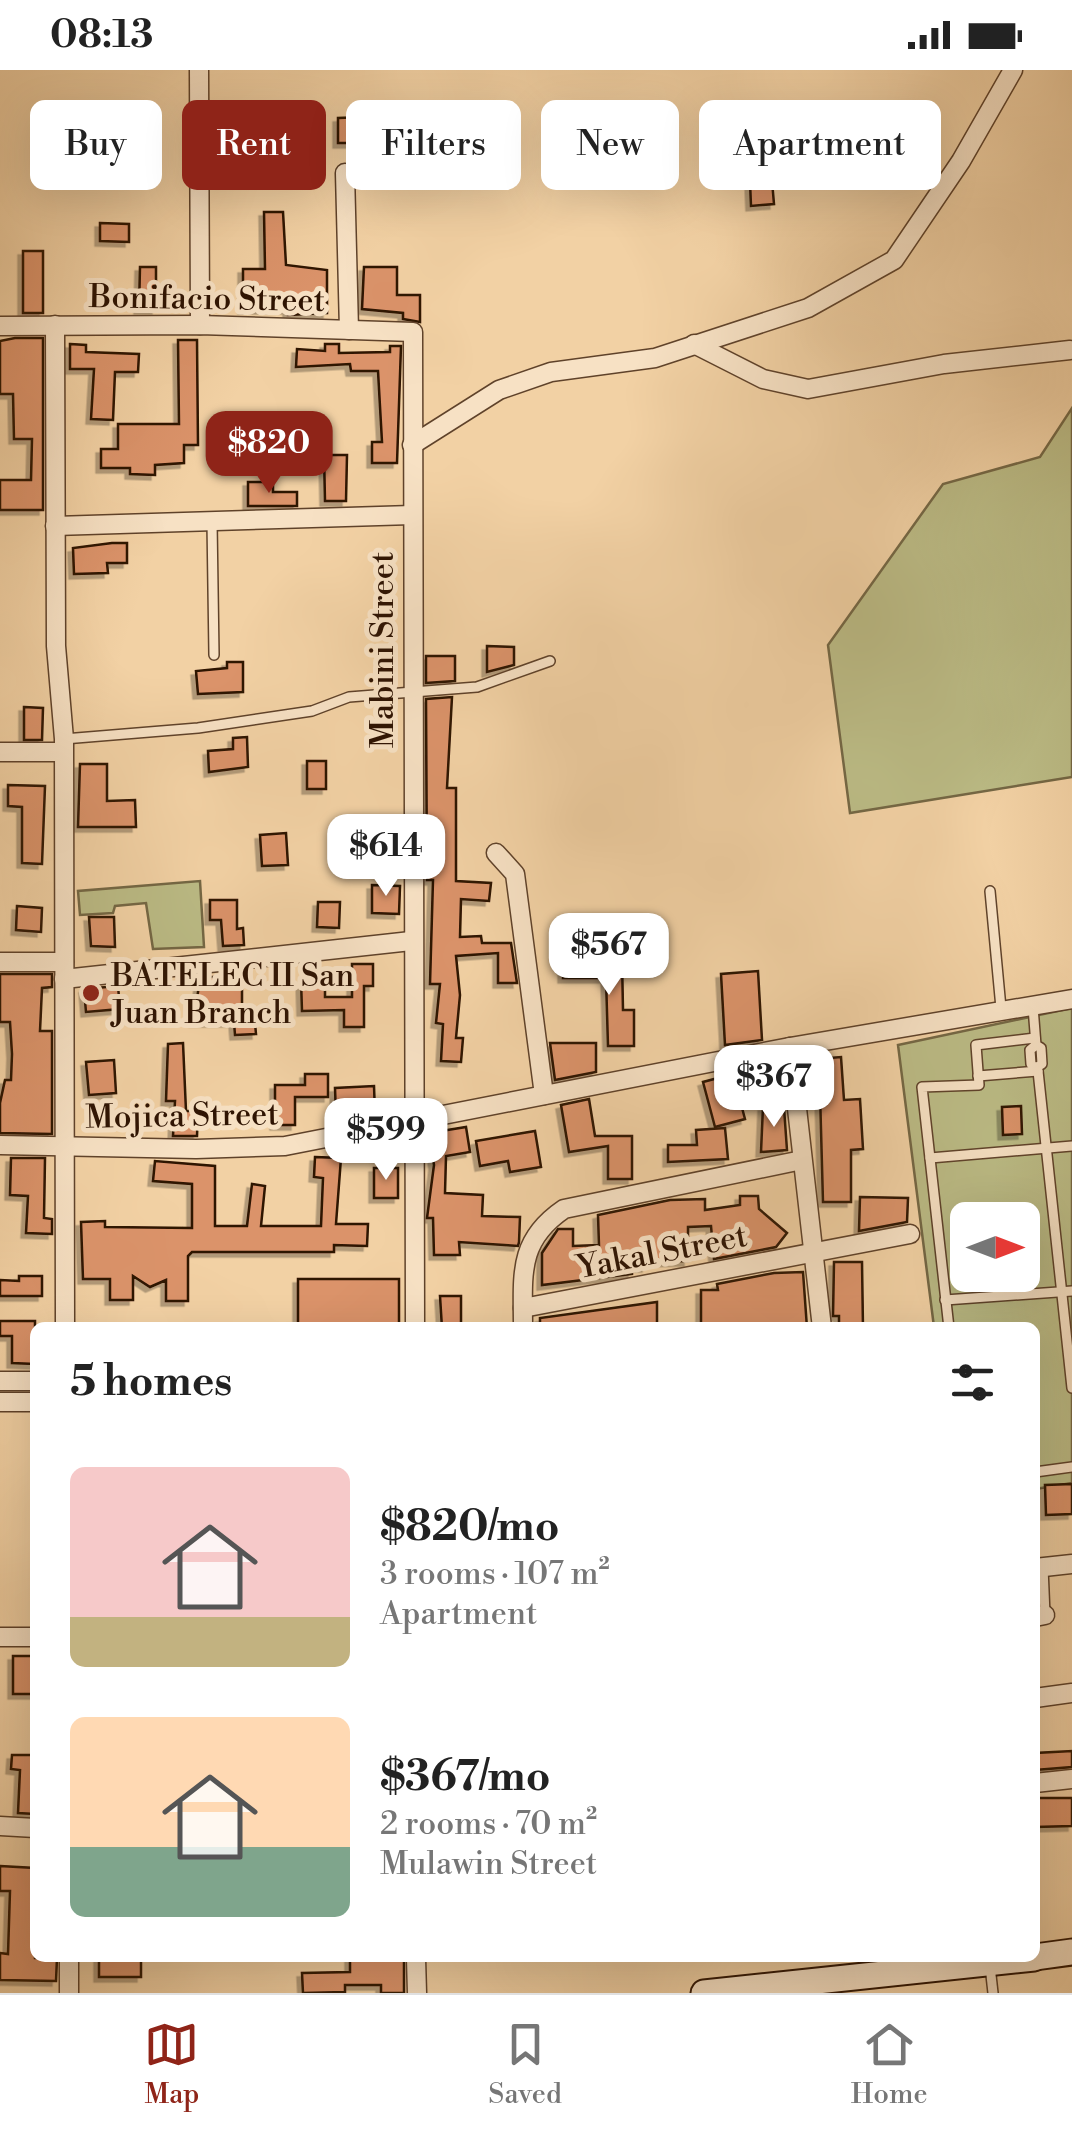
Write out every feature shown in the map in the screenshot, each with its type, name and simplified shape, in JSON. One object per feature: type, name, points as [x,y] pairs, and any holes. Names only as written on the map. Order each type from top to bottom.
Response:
[{"type":"main road","points":[[1040,1956],[1072,1952]]},
{"type":"main road","points":[[704,1993],[997,1962]]},
{"type":"street","points":[[200,70],[200,325]]},
{"type":"street","points":[[412,444],[499,390],[551,372],[654,358],[808,308],[894,260],[961,161],[1013,70]]},
{"type":"street","points":[[345,173],[349,330]]},
{"type":"street","name":"Bonifacio Street","points":[[0,326],[200,325],[413,332]]},
{"type":"street","points":[[55,326],[65,1322]]},
{"type":"street","name":"Mabini Street","points":[[413,332],[411,940],[415,1322]]},
{"type":"street","points":[[694,344],[762,379],[808,389],[944,364],[1070,350]]},
{"type":"street","points":[[55,526],[412,515]]},
{"type":"street","points":[[0,752],[62,746]]},
{"type":"street","points":[[496,853],[515,874],[544,1095]]},
{"type":"street","points":[[0,962],[64,970],[411,940]]},
{"type":"street","name":"Mojica Street","points":[[0,1145],[264,1148],[1000,1008],[1072,999]]},
{"type":"street","points":[[790,1047],[821,1322]]},
{"type":"street","points":[[523,1318],[526,1249],[540,1226],[564,1210],[802,1160]]},
{"type":"street","name":"Yakal Street","points":[[523,1318],[910,1234]]},
{"type":"street","points":[[0,1381],[30,1382]]},
{"type":"street","points":[[0,1402],[30,1402]]},
{"type":"street","points":[[1040,1567],[1072,1564]]},
{"type":"street","points":[[0,1637],[30,1638]]},
{"type":"street","points":[[1040,1697],[1072,1693]]},
{"type":"street","points":[[1040,1782],[1072,1778]]},
{"type":"street","points":[[0,1826],[30,1828]]},
{"type":"street","points":[[69,1962],[70,1993]]},
{"type":"street","points":[[416,1962],[417,1993]]},
{"type":"lane","points":[[212,522],[214,655]]},
{"type":"lane","points":[[62,746],[312,711],[349,697],[477,687],[550,661]]},
{"type":"lane","points":[[990,891],[1000,1008]]},
{"type":"lane","points":[[978,1076],[1037,1069],[1042,1064],[1041,1048],[1035,1042],[1032,1004]]},
{"type":"lane","points":[[947,1322],[922,1087],[979,1084],[976,1046],[1035,1042]]},
{"type":"lane","points":[[1037,1069],[1067,1291],[1072,1388]]},
{"type":"lane","points":[[930,1158],[1072,1146]]},
{"type":"lane","points":[[945,1300],[1067,1291]]},
{"type":"lane","points":[[1040,1471],[1072,1466]]},
{"type":"lane","points":[[990,1963],[993,1993]]},
{"type":"green space","points":[[1072,408],[1072,777],[850,813],[828,645],[943,484],[1040,457]]},
{"type":"green space","points":[[200,881],[204,947],[153,949],[146,903],[115,906],[113,913],[80,915],[78,891]]},
{"type":"green space","points":[[1072,1008],[1072,1483],[1040,1488],[1040,1322],[933,1322],[898,1045]]},
{"type":"building","points":[[338,118],[346,118],[346,143],[338,143]]},
{"type":"building","points":[[750,190],[773,190],[774,204],[751,206]]},
{"type":"building","points":[[264,212],[283,212],[286,265],[327,270],[327,313],[288,315],[288,309],[243,309],[243,269],[265,269]]},
{"type":"building","points":[[100,223],[129,224],[129,242],[100,241]]},
{"type":"building","points":[[23,251],[43,251],[43,313],[23,313]]},
{"type":"building","points":[[140,267],[156,267],[156,309],[139,309]]},
{"type":"building","points":[[364,267],[397,267],[397,295],[420,295],[420,322],[403,319],[403,313],[362,309]]},
{"type":"building","points":[[43,338],[43,510],[0,510],[0,480],[31,480],[32,439],[14,439],[13,394],[0,394],[0,341]]},
{"type":"building","points":[[178,340],[197,340],[198,445],[184,445],[184,463],[155,465],[155,475],[130,474],[130,468],[101,468],[101,449],[118,449],[118,424],[179,424]]},
{"type":"building","points":[[70,344],[86,345],[86,352],[139,354],[138,372],[115,372],[113,420],[91,419],[94,369],[70,369]]},
{"type":"building","points":[[325,344],[339,344],[339,353],[390,352],[390,346],[401,346],[397,463],[372,463],[372,442],[382,442],[378,371],[351,371],[350,364],[296,367],[297,349],[325,351]]},
{"type":"building","points":[[324,455],[347,455],[346,501],[325,501]]},
{"type":"building","points":[[248,482],[273,482],[273,492],[297,492],[297,506],[248,506]]},
{"type":"building","points":[[127,543],[127,563],[107,563],[108,573],[74,574],[73,548]]},
{"type":"building","points":[[487,646],[514,647],[514,665],[487,672]]},
{"type":"building","points":[[426,656],[455,656],[455,681],[426,683]]},
{"type":"building","points":[[227,662],[243,662],[243,692],[198,694],[196,671],[227,668]]},
{"type":"building","points":[[452,697],[447,788],[456,788],[456,881],[491,883],[489,901],[461,899],[460,937],[481,936],[482,943],[511,943],[517,983],[498,983],[498,953],[456,956],[460,995],[456,1038],[463,1038],[461,1062],[441,1061],[443,1024],[436,1023],[440,984],[430,984],[433,880],[427,880],[426,699]]},
{"type":"building","points":[[24,707],[43,708],[42,740],[24,740]]},
{"type":"building","points":[[247,737],[248,767],[209,772],[208,751],[233,749],[233,738]]},
{"type":"building","points":[[307,761],[326,761],[326,789],[307,789]]},
{"type":"building","points":[[80,764],[107,764],[107,801],[135,800],[136,827],[78,827]]},
{"type":"building","points":[[8,785],[45,786],[42,864],[22,863],[22,807],[8,806]]},
{"type":"building","points":[[286,833],[288,865],[262,866],[260,835]]},
{"type":"building","points":[[372,885],[400,886],[399,914],[372,913]]},
{"type":"building","points":[[210,900],[237,900],[237,929],[243,928],[244,945],[223,946],[221,920],[210,920]]},
{"type":"building","points":[[318,902],[340,902],[339,928],[317,927]]},
{"type":"building","points":[[17,906],[42,908],[41,932],[16,930]]},
{"type":"building","points":[[89,917],[114,917],[115,947],[91,946]]},
{"type":"building","points":[[622,959],[623,1010],[634,1010],[634,1046],[608,1046],[606,978],[563,978],[563,964]]},
{"type":"building","points":[[352,964],[373,964],[373,986],[364,986],[364,1027],[344,1027],[344,1010],[302,1011],[301,980],[325,979],[325,997],[352,997]]},
{"type":"building","points":[[758,971],[762,1040],[725,1045],[721,974]]},
{"type":"building","points":[[0,974],[52,974],[52,987],[42,988],[40,1031],[52,1031],[52,1134],[0,1133],[0,1103],[5,1080],[11,1080],[12,1054],[10,1022],[0,1022]]},
{"type":"building","points":[[200,977],[242,977],[242,1013],[254,1012],[256,1034],[235,1035],[234,1022],[194,1022]]},
{"type":"building","points":[[118,986],[120,1009],[86,1012],[84,989]]},
{"type":"building","points":[[183,1043],[186,1111],[198,1111],[197,1136],[173,1136],[175,1101],[166,1101],[168,1044]]},
{"type":"building","points":[[550,1043],[596,1043],[596,1072],[555,1080]]},
{"type":"building","points":[[841,1057],[844,1100],[860,1099],[863,1149],[851,1150],[851,1202],[823,1202],[820,1093],[808,1094],[805,1060]]},
{"type":"building","points":[[114,1060],[116,1093],[89,1095],[86,1062]]},
{"type":"building","points":[[305,1074],[328,1074],[328,1097],[295,1097],[295,1125],[275,1125],[275,1085],[305,1085]]},
{"type":"building","points":[[733,1074],[745,1119],[715,1127],[703,1082]]},
{"type":"building","points":[[374,1086],[375,1114],[336,1116],[335,1088]]},
{"type":"building","points":[[589,1099],[595,1136],[632,1136],[632,1179],[608,1179],[608,1146],[569,1152],[561,1105]]},
{"type":"building","points":[[1021,1106],[1022,1134],[1003,1135],[1002,1107]]},
{"type":"building","points":[[763,1107],[784,1108],[787,1150],[761,1152]]},
{"type":"building","points":[[466,1127],[470,1152],[446,1156],[445,1193],[483,1195],[482,1216],[520,1217],[518,1246],[459,1242],[460,1255],[434,1255],[433,1218],[427,1218],[434,1165],[429,1133]]},
{"type":"building","points":[[725,1128],[728,1159],[668,1162],[668,1145],[697,1145],[696,1130]]},
{"type":"building","points":[[535,1131],[541,1167],[510,1172],[508,1161],[480,1166],[476,1141]]},
{"type":"building","points":[[315,1157],[341,1158],[336,1224],[368,1224],[367,1246],[334,1245],[334,1252],[192,1252],[188,1256],[188,1301],[166,1301],[166,1280],[150,1287],[133,1276],[133,1300],[110,1300],[110,1279],[83,1279],[81,1222],[105,1221],[105,1227],[192,1228],[192,1184],[153,1181],[155,1161],[215,1166],[215,1226],[247,1226],[252,1184],[265,1186],[261,1226],[321,1226],[323,1178],[314,1177]]},
{"type":"building","points":[[11,1158],[45,1158],[44,1218],[52,1219],[52,1234],[26,1233],[28,1196],[10,1195]]},
{"type":"building","points":[[374,1168],[398,1168],[398,1198],[374,1198]]},
{"type":"building","points":[[740,1196],[758,1196],[759,1209],[787,1233],[776,1247],[714,1259],[711,1226],[688,1227],[688,1261],[646,1262],[646,1267],[632,1267],[632,1274],[542,1285],[542,1253],[558,1229],[573,1229],[573,1246],[599,1245],[598,1215],[670,1200],[705,1199],[705,1210],[740,1205]]},
{"type":"building","points":[[860,1197],[908,1198],[907,1222],[859,1231]]},
{"type":"building","points":[[834,1262],[862,1262],[863,1322],[839,1322],[839,1316],[833,1316]]},
{"type":"building","points":[[803,1272],[807,1322],[701,1322],[701,1290],[718,1290],[717,1284],[774,1273]]},
{"type":"building","points":[[19,1276],[42,1276],[42,1296],[0,1296],[0,1280],[19,1281]]},
{"type":"building","points":[[298,1279],[399,1279],[399,1322],[298,1322]]},
{"type":"building","points":[[440,1296],[461,1296],[461,1322],[442,1322]]},
{"type":"building","points":[[657,1302],[657,1322],[540,1322],[540,1318]]},
{"type":"building","points":[[0,1321],[35,1321],[30,1322],[30,1364],[12,1363],[12,1336],[0,1336]]},
{"type":"building","points":[[1072,1484],[1072,1514],[1046,1515],[1045,1485]]},
{"type":"building","points":[[13,1656],[30,1656],[30,1694],[13,1694]]},
{"type":"building","points":[[1072,1751],[1072,1767],[1040,1770],[1040,1753]]},
{"type":"building","points":[[12,1755],[30,1755],[30,1814],[18,1813],[20,1770],[11,1769]]},
{"type":"building","points":[[1040,1798],[1072,1798],[1072,1826],[1040,1827]]},
{"type":"building","points":[[0,1866],[30,1868],[30,1962],[57,1962],[56,1981],[0,1980],[0,1953],[8,1954],[10,1891],[0,1891]]},
{"type":"building","points":[[99,1962],[141,1962],[141,1977],[99,1977]]},
{"type":"building","points":[[350,1962],[404,1962],[404,1993],[381,1993],[381,1985],[345,1985],[345,1992],[303,1993],[302,1973],[350,1972]]},
{"type":"place","name":"BATELEC II San Juan Branch","points":[[91,993]]}]
